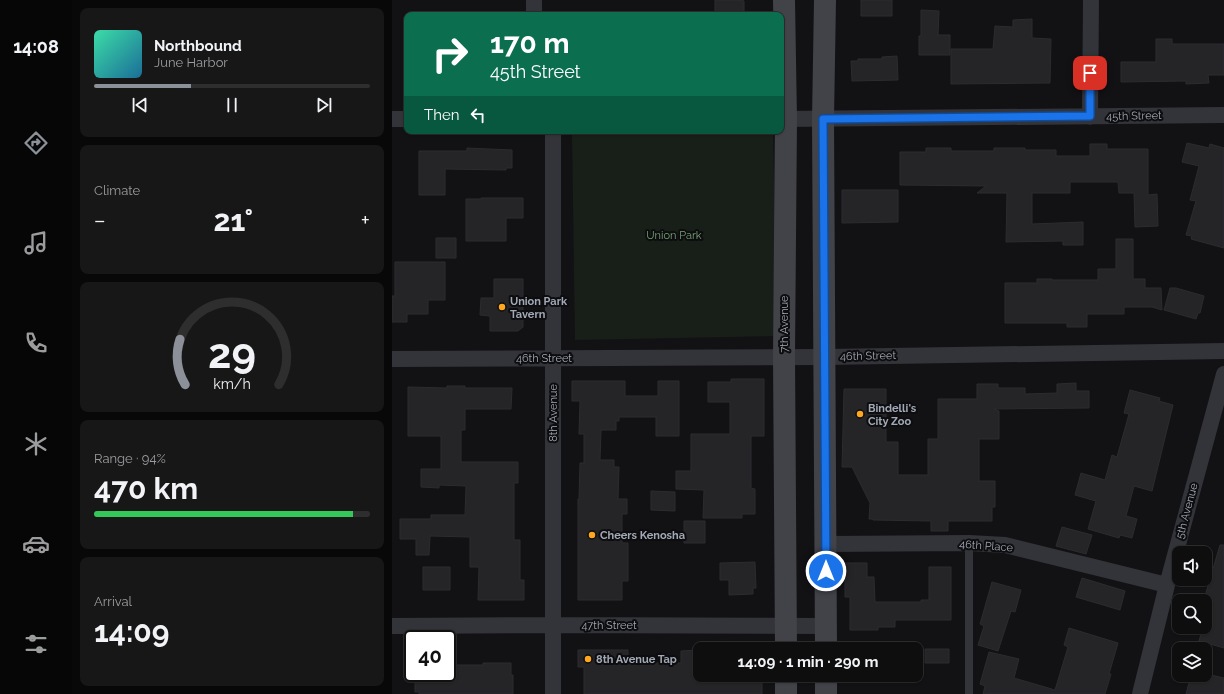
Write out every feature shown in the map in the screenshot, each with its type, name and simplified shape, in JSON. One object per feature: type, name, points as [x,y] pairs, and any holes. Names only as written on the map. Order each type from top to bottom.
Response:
[{"type":"street","points":[[534,0],[534,12]]},
{"type":"street","name":"7th Avenue","points":[[784,0],[784,12]]},
{"type":"street","points":[[825,0],[823,119],[826,642]]},
{"type":"street","points":[[1090,116],[1091,0]]},
{"type":"street","name":"45th Street","points":[[784,119],[1224,115]]},
{"type":"street","points":[[392,119],[404,119]]},
{"type":"street","name":"8th Avenue","points":[[552,694],[554,358],[553,134]]},
{"type":"street","name":"7th Avenue","points":[[783,134],[786,642]]},
{"type":"street","name":"46th Street","points":[[392,360],[825,357],[1224,351]]},
{"type":"street","name":"5th Avenue","points":[[1140,694],[1167,585],[1224,374]]},
{"type":"street","name":"46th Place","points":[[826,544],[969,543],[1005,545],[1167,585]]},
{"type":"street","name":"47th Street","points":[[392,626],[826,626]]},
{"type":"street","points":[[786,682],[786,694]]},
{"type":"street","points":[[826,682],[826,694]]},
{"type":"lane","points":[[969,543],[969,694]]},
{"type":"green space","name":"Union Park","points":[[572,134],[773,134],[777,336],[575,340]]},
{"type":"building","points":[[715,0],[744,1],[744,12],[715,12]]},
{"type":"building","points":[[861,0],[892,0],[892,16],[861,16]]},
{"type":"building","points":[[921,10],[939,11],[938,35],[950,35],[950,55],[919,55]]},
{"type":"building","points":[[1032,19],[1032,38],[1051,39],[1050,83],[951,84],[951,49],[993,49],[995,26],[1013,27],[1013,20]]},
{"type":"building","points":[[1156,39],[1172,39],[1172,44],[1224,44],[1224,75],[1208,75],[1209,83],[1186,84],[1186,81],[1121,82],[1121,62],[1156,62]]},
{"type":"building","points":[[897,56],[898,80],[852,81],[851,61],[858,61],[858,59],[882,59],[882,57]]},
{"type":"building","points":[[1187,143],[1209,148],[1210,144],[1224,148],[1224,248],[1191,239],[1192,236],[1186,235],[1196,201],[1190,200],[1199,166],[1182,162]]},
{"type":"building","points":[[1090,144],[1107,144],[1107,149],[1148,149],[1148,195],[1157,194],[1158,226],[1135,227],[1134,193],[1119,193],[1118,182],[1070,182],[1070,193],[1032,193],[1032,224],[1083,222],[1083,245],[1063,245],[1063,241],[1006,242],[1007,193],[977,193],[986,186],[900,185],[900,152],[926,152],[926,148],[951,148],[951,151],[994,151],[994,148],[1025,148],[1025,150],[1056,150],[1056,156],[1090,156]]},
{"type":"building","points":[[467,148],[512,150],[512,168],[506,168],[506,170],[445,169],[445,195],[419,195],[419,151],[467,151]]},
{"type":"building","points":[[842,190],[898,190],[898,222],[842,223]]},
{"type":"building","points":[[523,198],[523,218],[506,218],[506,241],[466,241],[466,199]]},
{"type":"building","points":[[436,238],[456,238],[456,258],[436,258]]},
{"type":"building","points":[[1116,239],[1133,239],[1133,279],[1145,279],[1145,288],[1161,288],[1162,310],[1152,307],[1124,307],[1124,314],[1087,314],[1087,327],[1067,327],[1067,323],[1005,323],[1005,283],[1037,283],[1037,279],[1098,280],[1098,269],[1116,269]]},
{"type":"building","points":[[395,262],[445,262],[445,300],[428,300],[428,314],[407,314],[407,322],[392,322],[392,296],[395,296]]},
{"type":"building","name":"Union Park Tavern","points":[[494,279],[523,279],[523,327],[518,331],[490,331],[490,316],[480,315],[481,298],[494,298]]},
{"type":"building","points":[[1170,288],[1176,288],[1204,296],[1200,313],[1198,313],[1196,319],[1164,310]]},
{"type":"building","points":[[731,379],[764,379],[764,436],[751,436],[751,488],[755,489],[755,514],[742,514],[742,518],[703,518],[704,490],[676,489],[676,471],[691,471],[691,434],[730,434],[730,402],[708,402],[708,382],[731,382]]},
{"type":"building","points":[[572,381],[625,381],[625,396],[658,396],[658,381],[679,381],[679,436],[656,436],[656,417],[619,417],[619,421],[616,421],[616,430],[601,430],[600,460],[614,460],[614,467],[619,467],[618,499],[627,499],[627,514],[622,514],[622,543],[628,543],[628,581],[622,581],[622,600],[578,600],[578,499],[580,463],[584,463],[584,434],[579,434],[580,401],[572,401]]},
{"type":"building","points":[[1076,383],[1076,391],[1089,391],[1089,408],[994,409],[999,411],[999,439],[979,439],[979,481],[995,481],[995,507],[992,507],[992,521],[948,521],[948,531],[931,531],[931,521],[869,519],[870,503],[852,467],[842,467],[844,389],[886,389],[886,442],[898,442],[898,475],[928,475],[928,439],[938,439],[938,399],[977,399],[977,384],[998,384],[998,388],[1025,388],[1025,394],[1057,393],[1057,384]]},
{"type":"building","points":[[447,386],[465,386],[465,388],[512,388],[511,409],[465,409],[465,430],[461,430],[461,462],[518,462],[518,483],[514,483],[514,540],[520,540],[520,580],[524,580],[524,600],[478,600],[479,567],[470,567],[470,537],[430,536],[429,555],[416,555],[416,539],[400,539],[400,519],[431,519],[431,515],[465,515],[466,486],[439,485],[439,488],[421,487],[421,469],[441,469],[441,436],[408,436],[408,387],[447,388]]},
{"type":"building","points":[[1130,390],[1160,398],[1159,401],[1173,405],[1152,491],[1134,486],[1126,516],[1137,519],[1132,538],[1120,535],[1119,538],[1088,529],[1096,501],[1075,495],[1081,473],[1105,480],[1112,455],[1117,457],[1129,414],[1124,413]]},
{"type":"building","points":[[651,491],[675,492],[675,511],[651,510]]},
{"type":"building","points":[[684,521],[705,521],[705,543],[684,543]]},
{"type":"building","points":[[1062,527],[1092,535],[1086,554],[1056,546]]},
{"type":"building","points":[[1220,545],[1224,545],[1224,648],[1212,645],[1212,642],[1199,641],[1201,634],[1212,634],[1212,594],[1206,594],[1208,586],[1212,586],[1212,572]]},
{"type":"building","points":[[755,562],[756,588],[753,588],[753,594],[729,595],[729,580],[720,580],[720,563]]},
{"type":"building","points":[[845,563],[867,563],[867,577],[874,577],[875,602],[921,602],[921,600],[929,600],[929,567],[951,567],[951,620],[895,620],[895,627],[878,627],[878,630],[850,630],[850,597],[845,597]]},
{"type":"building","points":[[423,567],[450,567],[450,590],[423,590]]},
{"type":"building","points":[[1082,578],[1125,591],[1120,610],[1076,597]]},
{"type":"building","points":[[992,582],[1021,590],[1015,612],[1011,611],[998,651],[978,645],[984,626],[980,624]]},
{"type":"building","points":[[1069,628],[1118,643],[1105,694],[983,694],[985,686],[980,684],[989,652],[1019,659],[1014,678],[1055,690],[1068,647],[1064,645]]},
{"type":"building","points":[[925,649],[949,649],[949,663],[925,663]]},
{"type":"building","points":[[578,650],[628,650],[628,663],[681,663],[681,651],[693,650],[693,682],[762,682],[762,694],[584,694],[584,667],[578,667]]},
{"type":"building","points":[[483,663],[511,663],[511,675],[513,675],[513,694],[419,694],[419,692],[415,692],[415,682],[456,682],[456,665],[483,665]]},
{"type":"building","points":[[1212,675],[1224,678],[1224,694],[1186,694],[1189,682],[1212,682]]},
{"type":"place","name":"Union Park Tavern","points":[[502,307]]},
{"type":"place","name":"Bindelli's City Zoo","points":[[860,414]]},
{"type":"place","name":"Cheers Kenosha","points":[[592,535]]},
{"type":"place","name":"8th Avenue Tap","points":[[588,659]]},
{"type":"route","points":[[826,571],[823,119],[1090,116],[1090,73]]}]
